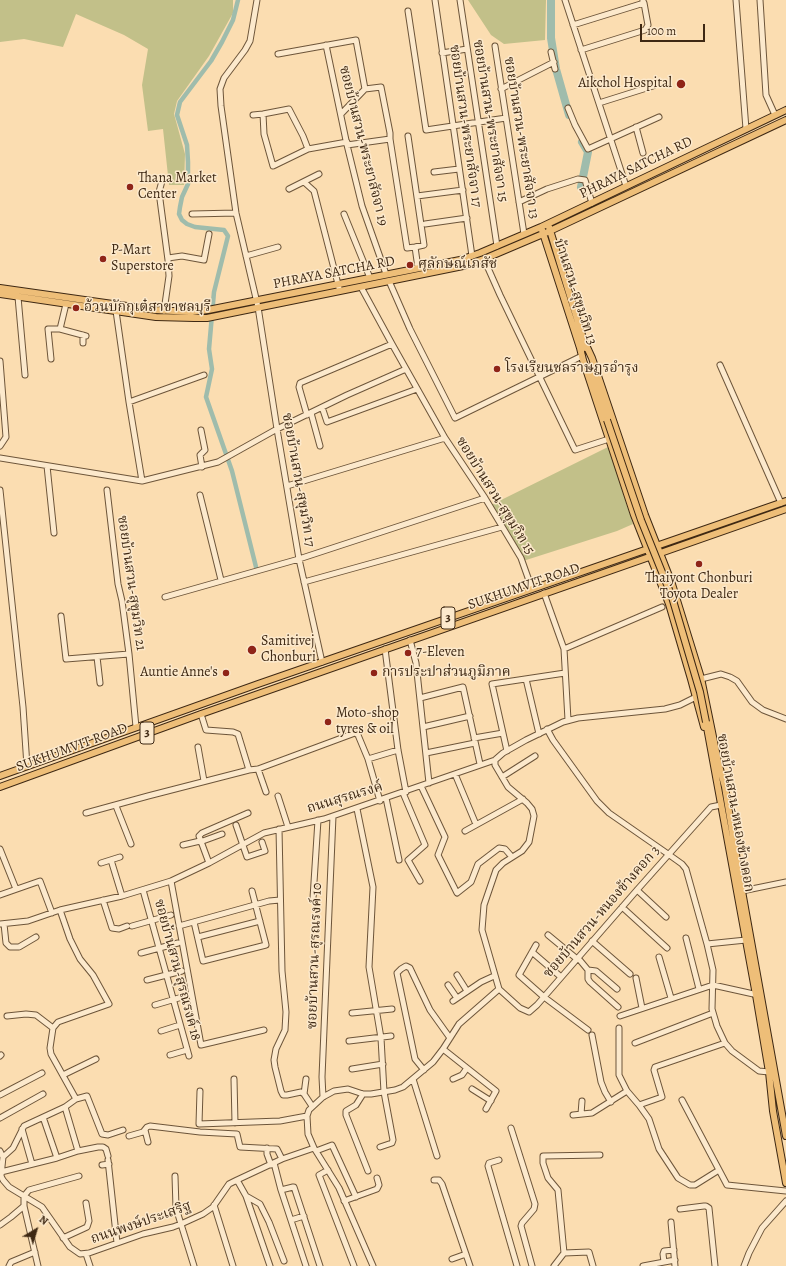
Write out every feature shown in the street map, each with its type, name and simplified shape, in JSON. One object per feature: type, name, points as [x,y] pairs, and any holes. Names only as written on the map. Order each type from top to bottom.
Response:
[{"type":"main road","name":"PHRAYA SATCHA RD","points":[[0,288],[115,308],[156,317],[207,318],[257,304],[338,287],[386,274],[460,260],[472,256],[548,224],[786,110]]},
{"type":"main road","name":"PHRAYA SATCHA RD","points":[[338,287],[360,287],[463,266],[484,259],[550,231],[786,120]]},
{"type":"main road","points":[[746,129],[748,138]]},
{"type":"main road","points":[[690,156],[693,164]]},
{"type":"main road","points":[[626,186],[630,193]]},
{"type":"main road","name":"บ้านสวน-สุขุมวิท 13","points":[[548,224],[583,346]]},
{"type":"main road","name":"บ้านสวน-สุขุมวิท 13","points":[[541,227],[588,359],[641,520],[672,597],[700,692],[706,722]]},
{"type":"main road","name":"PHRAYA SATCHA RD","points":[[0,294],[66,304],[164,311],[192,312],[257,304]]},
{"type":"main road","points":[[583,346],[582,356],[647,549],[667,598],[716,761]]},
{"type":"main road","points":[[583,346],[592,358],[645,516],[675,595],[701,679],[716,761]]},
{"type":"main road","name":"SUKHUMVIT ROAD","points":[[0,776],[136,727],[783,502]]},
{"type":"main road","name":"SUKHUMVIT ROAD","points":[[0,787],[410,640],[786,509]]},
{"type":"main road","points":[[667,598],[675,595]]},
{"type":"main road","name":"ซอยบ้านสวน-หนองข้างคอก","points":[[706,722],[716,761],[725,787],[769,1072],[783,1148],[786,1183]]},
{"type":"main road","name":"ซอยบ้านสวน-หนองข้างคอก","points":[[716,761],[721,805],[746,940],[784,1109],[786,1136]]},
{"type":"main road","points":[[29,765],[34,774]]},
{"type":"street","name":"ซอยบ้านสวน-สุขุมวิท 17","points":[[256,0],[250,41],[245,50],[225,75],[220,89],[221,106],[236,213],[257,304],[299,558],[322,662]]},
{"type":"street","name":"ซอยบ้านสวน-พระยาสัจจา 17","points":[[435,0],[472,256]]},
{"type":"street","name":"ซอยบ้านสวน-พระยาสัจจา 15","points":[[460,0],[497,246]]},
{"type":"street","points":[[565,0],[626,186]]},
{"type":"street","points":[[736,0],[746,129]]},
{"type":"street","points":[[760,0],[766,95],[775,115]]},
{"type":"street","points":[[573,25],[644,1],[648,25],[645,30],[581,50]]},
{"type":"street","points":[[408,11],[426,130],[506,118]]},
{"type":"street","points":[[278,54],[356,40],[366,89]]},
{"type":"street","name":"ซอยบ้านสวน-พระยาสัจจา 19","points":[[326,45],[362,206],[386,274]]},
{"type":"street","name":"ซอยบ้านสวน-พระยาสัจจา 13","points":[[495,46],[524,234]]},
{"type":"street","points":[[442,53],[467,49]]},
{"type":"street","points":[[551,52],[555,69]]},
{"type":"street","points":[[501,89],[554,62]]},
{"type":"street","points":[[341,114],[366,89],[381,86],[390,133],[407,248],[424,245],[408,136]]},
{"type":"street","points":[[599,103],[653,86]]},
{"type":"street","points":[[568,108],[588,149],[659,117]]},
{"type":"street","points":[[253,115],[289,109],[308,149]]},
{"type":"street","points":[[263,114],[264,134],[273,166],[308,149],[390,139]]},
{"type":"street","points":[[636,127],[643,153]]},
{"type":"street","points":[[434,172],[459,169]]},
{"type":"street","points":[[289,189],[319,174]]},
{"type":"street","points":[[519,202],[547,189],[580,179],[586,182],[587,191],[592,203]]},
{"type":"street","points":[[162,181],[159,192],[169,276],[164,311]]},
{"type":"street","points":[[304,182],[314,191],[338,287]]},
{"type":"street","points":[[417,196],[462,190]]},
{"type":"street","points":[[192,214],[236,213]]},
{"type":"street","points":[[344,214],[370,278]]},
{"type":"street","points":[[425,224],[467,218]]},
{"type":"street","points":[[168,258],[182,256],[204,260],[209,234]]},
{"type":"street","points":[[246,256],[278,247]]},
{"type":"street","points":[[415,247],[418,268]]},
{"type":"street","points":[[484,259],[575,450],[609,438]]},
{"type":"street","points":[[389,281],[410,329],[455,418],[582,356]]},
{"type":"street","name":"ซอยบ้านสวน-สุขุมวิท 15","points":[[360,287],[445,438],[485,498],[521,558],[532,589]]},
{"type":"street","points":[[18,297],[25,375]]},
{"type":"street","points":[[60,328],[66,304]]},
{"type":"street","points":[[115,308],[142,481]]},
{"type":"street","points":[[51,359],[48,329],[60,328],[84,335],[83,343]]},
{"type":"street","points":[[320,446],[299,387],[300,383],[392,344]]},
{"type":"street","points":[[0,361],[6,437],[0,446]]},
{"type":"street","points":[[720,364],[783,502]]},
{"type":"street","points":[[0,458],[142,481],[218,462],[277,429],[322,407],[406,370]]},
{"type":"street","points":[[129,402],[204,374]]},
{"type":"street","points":[[322,407],[327,422],[417,389]]},
{"type":"street","points":[[201,430],[205,450],[200,455],[202,466]]},
{"type":"street","points":[[287,486],[445,438]]},
{"type":"street","points":[[47,466],[54,533]]},
{"type":"street","points":[[0,490],[29,765]]},
{"type":"street","name":"ซอยบ้านสวน-สุขุมวิท 21","points":[[107,490],[118,584],[122,601],[129,654],[136,727]]},
{"type":"street","points":[[200,495],[221,580]]},
{"type":"street","points":[[165,597],[299,558],[485,498]]},
{"type":"street","points":[[304,582],[502,527]]},
{"type":"street","points":[[544,593],[564,649],[568,720]]},
{"type":"street","points":[[564,649],[662,607]]},
{"type":"street","points":[[61,616],[66,659],[129,654]]},
{"type":"street","points":[[410,640],[416,663],[429,783]]},
{"type":"street","points":[[385,649],[404,792],[425,845],[409,859],[420,881]]},
{"type":"street","points":[[97,657],[100,683]]},
{"type":"street","points":[[507,751],[492,684],[565,673]]},
{"type":"street","points":[[701,679],[721,674],[730,677],[737,681],[752,702],[763,710],[786,719]]},
{"type":"street","points":[[526,679],[538,734]]},
{"type":"street","points":[[420,698],[463,687],[480,764]]},
{"type":"street","name":"ถนนสุรณรงค์","points":[[2,924],[28,921],[60,910],[122,896],[171,881],[209,863],[264,833],[357,809],[480,764],[495,760],[507,751],[538,734],[568,720],[665,709],[680,705],[696,697]]},
{"type":"street","points":[[201,714],[206,730],[233,732],[238,734],[249,770]]},
{"type":"street","points":[[423,727],[470,716]]},
{"type":"street","points":[[548,729],[553,740],[597,801],[609,813],[682,864],[686,869],[713,970],[712,1009],[717,1026],[724,1043],[732,1051],[759,1071],[769,1072]]},
{"type":"street","points":[[86,813],[204,781],[258,769],[355,733],[358,735],[368,759],[380,801]]},
{"type":"street","points":[[426,752],[503,733]]},
{"type":"street","points":[[198,747],[204,781]]},
{"type":"street","points":[[368,759],[398,750]]},
{"type":"street","points":[[502,777],[535,756]]},
{"type":"street","points":[[373,1266],[339,1188],[315,1150],[308,1134],[307,1116],[312,1106],[323,1097],[334,1091],[348,1089],[364,1094],[371,1094],[395,1090],[413,1079],[433,1062],[459,1024],[499,989],[494,976],[482,930],[484,905],[496,870],[503,863],[522,851],[529,842],[534,816],[532,809],[523,799],[508,787],[496,765],[495,760]]},
{"type":"street","points":[[258,769],[266,792]]},
{"type":"street","points":[[455,774],[475,822]]},
{"type":"street","points":[[421,786],[445,839],[438,855],[457,893],[471,882],[478,864],[499,848],[505,849],[512,857]]},
{"type":"street","points":[[278,796],[288,827]]},
{"type":"street","points":[[386,798],[399,860]]},
{"type":"street","points":[[465,831],[523,799]]},
{"type":"street","name":"ซอยบ้านสวน-หนองข้างคอก 3","points":[[499,989],[520,1008],[530,1012],[711,807],[721,805]]},
{"type":"street","points":[[116,806],[131,844]]},
{"type":"street","points":[[357,809],[373,887],[369,967],[381,1038],[384,1092],[393,1140],[392,1143],[380,1147]]},
{"type":"street","points":[[209,863],[199,836],[202,833],[248,813]]},
{"type":"street","name":"ซอยบ้านสวน-สุรณรงค์ 10","points":[[323,1097],[322,1077],[333,816]]},
{"type":"street","points":[[313,898],[318,820]]},
{"type":"street","points":[[236,825],[247,857],[265,851],[262,842]]},
{"type":"street","points":[[279,829],[282,971],[286,1012],[285,1030],[276,1049],[274,1060],[280,1091],[283,1095],[301,1092],[312,1106]]},
{"type":"street","points":[[183,845],[200,842],[222,834]]},
{"type":"street","points":[[0,849],[16,889]]},
{"type":"street","points":[[102,863],[120,857]]},
{"type":"street","points":[[111,860],[122,896]]},
{"type":"street","points":[[0,896],[40,881],[52,913]]},
{"type":"street","points":[[171,881],[201,1045],[264,1030]]},
{"type":"street","points":[[742,891],[786,882]]},
{"type":"street","name":"ซอยบ้านสวน-สุรณรงค์ 18","points":[[143,890],[189,1056]]},
{"type":"street","points":[[637,890],[666,917]]},
{"type":"street","points":[[194,922],[203,961],[266,945],[252,891]]},
{"type":"street","points":[[103,900],[110,925],[113,929],[152,921],[171,915]]},
{"type":"street","points":[[179,926],[269,901],[280,900]]},
{"type":"street","points":[[622,907],[668,948]]},
{"type":"street","points":[[60,910],[80,959],[93,975],[108,1004],[58,1022],[53,1028],[50,1048],[51,1054],[76,1099]]},
{"type":"street","points":[[198,937],[260,921]]},
{"type":"street","points":[[2,924],[6,943],[10,947],[19,947],[36,938]]},
{"type":"street","points":[[548,936],[577,958],[588,970],[596,971],[617,989]]},
{"type":"street","points":[[686,938],[699,989]]},
{"type":"street","points":[[707,944],[746,940]]},
{"type":"street","points":[[592,941],[630,974]]},
{"type":"street","points":[[141,953],[178,943]]},
{"type":"street","points":[[536,945],[519,975],[544,997],[588,1030]]},
{"type":"street","points":[[532,952],[561,977]]},
{"type":"street","points":[[660,957],[671,998]]},
{"type":"street","points":[[424,1070],[415,1059],[397,973],[401,969],[406,966],[410,968],[430,1010],[450,1038]]},
{"type":"street","points":[[588,970],[588,978],[590,982],[618,1008]]},
{"type":"street","points":[[147,980],[182,971]]},
{"type":"street","points":[[457,975],[467,991]]},
{"type":"street","points":[[448,985],[455,999],[481,982],[494,976]]},
{"type":"street","points":[[636,978],[642,1008]]},
{"type":"street","points":[[620,1016],[713,984],[758,995]]},
{"type":"street","points":[[155,1005],[189,994]]},
{"type":"street","points":[[352,1014],[392,1009]]},
{"type":"street","points":[[635,1043],[713,1013]]},
{"type":"street","points":[[7,1016],[26,1014],[36,1015],[53,1028]]},
{"type":"street","points":[[161,1031],[180,1025]]},
{"type":"street","points":[[618,1028],[619,1075],[627,1091],[649,1119],[659,1149],[676,1177],[687,1184],[695,1185],[719,1170]]},
{"type":"street","points":[[592,1035],[601,1082],[611,1102]]},
{"type":"street","points":[[349,1041],[391,1036]]},
{"type":"street","points":[[638,1104],[662,1097],[654,1070],[655,1068],[724,1043]]},
{"type":"street","points":[[443,1049],[496,1091],[486,1109]]},
{"type":"street","points":[[170,1055],[187,1050]]},
{"type":"street","points":[[63,1075],[96,1059]]},
{"type":"street","points":[[352,1069],[383,1064]]},
{"type":"street","points":[[453,1079],[462,1075],[467,1068]]},
{"type":"street","points":[[0,1095],[42,1073]]},
{"type":"street","points":[[234,1079],[234,1122]]},
{"type":"street","points":[[304,1094],[306,1079]]},
{"type":"street","points":[[413,1079],[437,1156]]},
{"type":"street","points":[[472,1089],[491,1101]]},
{"type":"street","points":[[200,1091],[199,1124],[280,1121],[307,1116]]},
{"type":"street","points":[[573,1115],[592,1113],[627,1091]]},
{"type":"street","points":[[0,1118],[43,1094]]},
{"type":"street","points":[[364,1094],[356,1105],[346,1112],[346,1115],[368,1171]]},
{"type":"street","points":[[90,1266],[83,1254],[70,1247],[42,1207],[8,1187],[1,1181],[1,1164],[3,1157],[13,1148],[26,1124],[65,1107],[76,1099],[87,1096],[102,1134],[108,1135],[124,1130]]},
{"type":"street","points":[[682,1100],[726,1183],[729,1185],[786,1191]]},
{"type":"street","points":[[581,1114],[582,1101]]},
{"type":"street","points":[[65,1107],[78,1151]]},
{"type":"street","points":[[43,1117],[57,1158]]},
{"type":"street","points":[[129,1136],[140,1134],[150,1126],[200,1132],[237,1134],[240,1147],[277,1149],[282,1159]]},
{"type":"street","points":[[511,1128],[536,1204],[521,1226],[532,1266]]},
{"type":"street","points":[[22,1129],[32,1164]]},
{"type":"street","points":[[145,1130],[148,1142]]},
{"type":"street","name":"ถนนพงษ์ประเสริฐ","points":[[83,1254],[143,1234],[173,1228],[203,1214],[214,1205],[229,1184],[282,1159],[332,1144],[356,1197]]},
{"type":"street","points":[[1,1172],[57,1158],[78,1151],[103,1147],[106,1149],[108,1160],[117,1243]]},
{"type":"street","points":[[267,1148],[267,1154],[272,1164],[306,1266]]},
{"type":"street","points":[[0,1151],[3,1157]]},
{"type":"street","points":[[554,1266],[564,1253],[558,1190],[548,1178],[543,1163],[543,1156],[600,1155]]},
{"type":"street","points":[[102,1165],[108,1160]]},
{"type":"street","points":[[499,1160],[489,1164],[488,1166],[517,1266]]},
{"type":"street","points":[[328,1170],[319,1175],[354,1266]]},
{"type":"street","points":[[38,1266],[24,1206],[24,1196],[29,1190],[79,1176]]},
{"type":"street","points":[[175,1176],[176,1205],[194,1266]]},
{"type":"street","points":[[344,1201],[377,1189],[379,1185],[377,1178]]},
{"type":"street","points":[[237,1180],[246,1196],[270,1266]]},
{"type":"street","points":[[434,1180],[439,1180],[442,1184],[470,1266]]},
{"type":"street","points":[[281,1190],[294,1187],[320,1266]]},
{"type":"street","points":[[246,1196],[260,1204],[269,1222],[284,1261]]},
{"type":"street","points":[[744,1266],[762,1228],[786,1201]]},
{"type":"street","points":[[63,1238],[87,1227],[89,1221],[86,1203]]},
{"type":"street","points":[[214,1205],[233,1266]]},
{"type":"street","points":[[0,1225],[24,1206]]},
{"type":"street","points":[[680,1209],[704,1206],[710,1208],[714,1266]]},
{"type":"street","points":[[291,1220],[304,1216]]},
{"type":"street","points":[[644,1266],[664,1262],[675,1263],[671,1222]]},
{"type":"street","points":[[664,1262],[664,1251],[674,1250]]},
{"type":"street","points":[[9,1266],[11,1262],[35,1252]]},
{"type":"street","points":[[564,1253],[589,1252],[593,1266]]},
{"type":"street","points":[[452,1259],[466,1254]]},
{"type":"shaded area","points":[[0,0],[233,0],[233,13],[209,56],[177,101],[174,114],[185,154],[184,185],[169,185],[163,129],[148,131],[142,85],[148,49],[124,35],[76,14],[63,47],[24,39],[0,42]]},
{"type":"shaded area","points":[[468,0],[546,0],[545,40],[504,44],[491,35]]},
{"type":"shaded area","points":[[608,447],[633,524],[617,531],[523,561],[491,505]]},
{"type":"waterway","points":[[238,0],[233,20],[222,42],[211,61],[180,102],[177,115],[187,145],[188,184],[182,197],[179,214],[182,220],[187,224],[195,227],[224,230],[228,236],[214,292],[209,349],[212,369],[206,397],[232,471],[256,567]]},
{"type":"waterway","points":[[551,0],[551,38],[556,69],[569,115]]},
{"type":"waterway","points":[[581,187],[588,152],[582,142]]},
{"type":"place","name":"Aikchol Hospital","points":[[681,84]]},
{"type":"place","name":"Thana Market Center","points":[[130,187]]},
{"type":"place","name":"P-Mart Superstore","points":[[103,259]]},
{"type":"place","name":"ศุลักษณ์เภสัช","points":[[410,265]]},
{"type":"place","name":"อ้วนบักกุเต๋สาขาชลบุรี","points":[[76,308]]},
{"type":"place","name":"โรงเรียนชลราษฎรอำรุง","points":[[497,369]]},
{"type":"place","name":"Thaiyont Chonburi Toyota Dealer","points":[[699,564]]},
{"type":"place","name":"Samitivej Chonburi","points":[[252,650]]},
{"type":"place","name":"7-Eleven","points":[[408,653]]},
{"type":"place","name":"Auntie Anne's","points":[[226,673]]},
{"type":"place","name":"การประปาส่วนภูมิภาค","points":[[374,673]]},
{"type":"place","name":"Moto-shop tyres & oil","points":[[328,722]]}]
